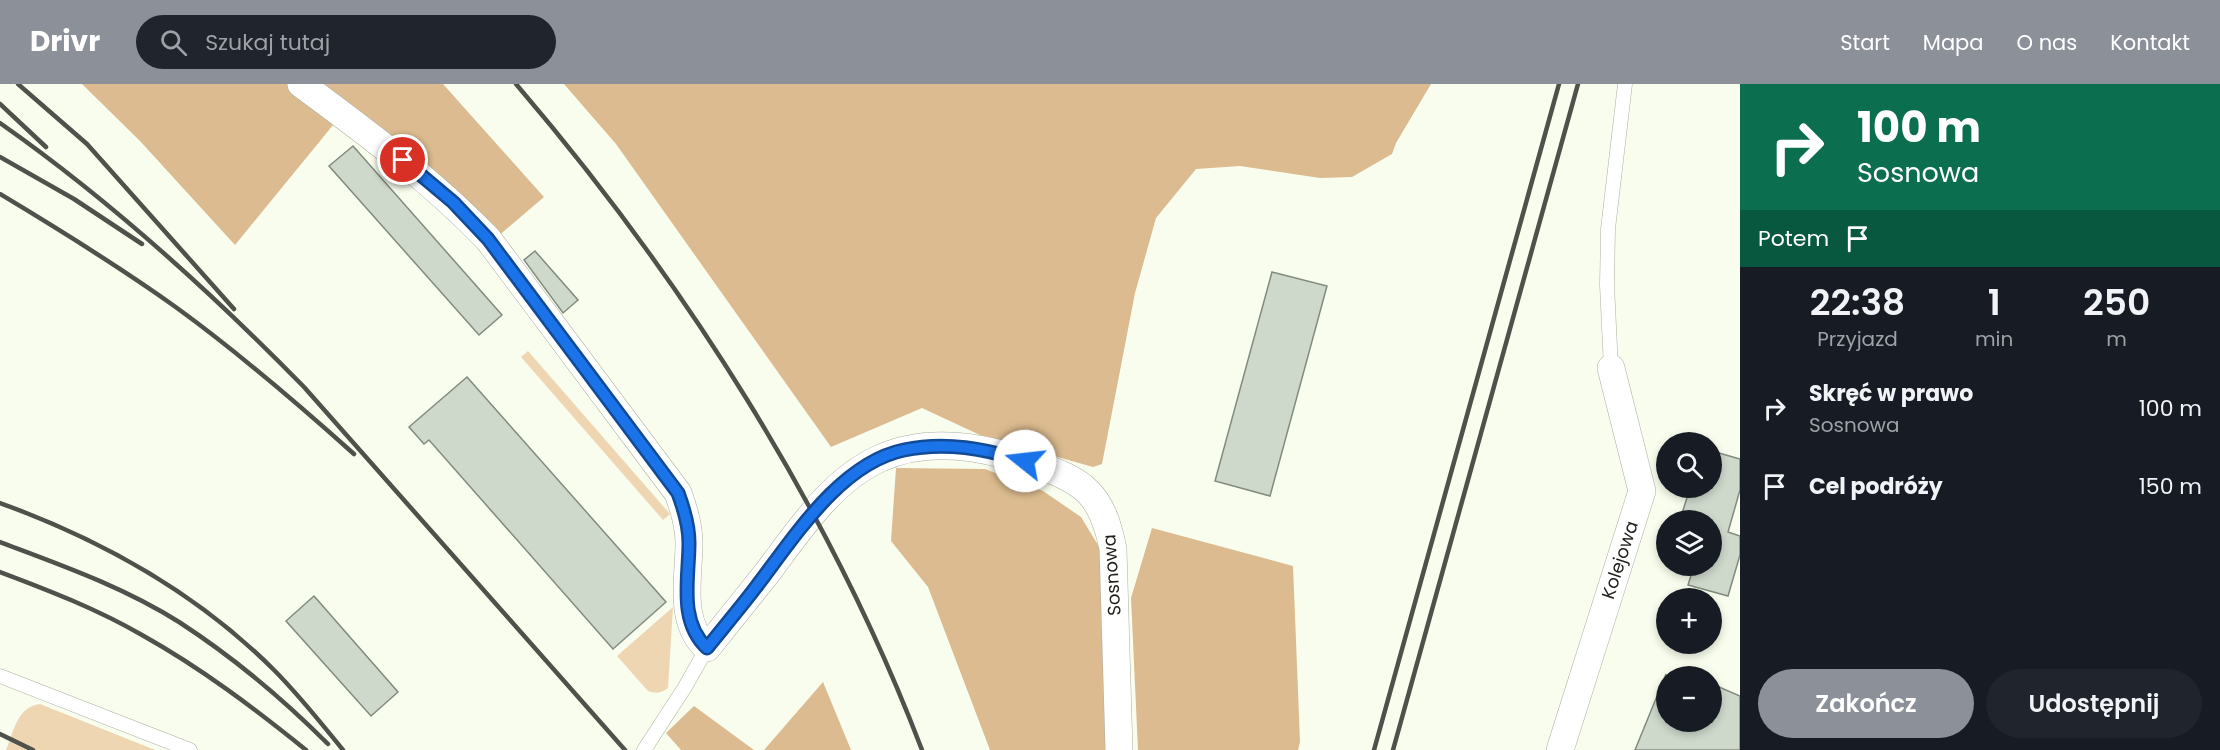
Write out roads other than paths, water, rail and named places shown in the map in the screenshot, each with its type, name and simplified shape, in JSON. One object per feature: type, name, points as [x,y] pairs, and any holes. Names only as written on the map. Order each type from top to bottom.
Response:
[{"type":"street","points":[[301,84],[403,160],[453,202],[488,239],[678,493],[684,510],[689,540],[687,605],[696,638],[707,648]]},
{"type":"street","name":"Kolejowa","points":[[1560,750],[1642,491],[1611,368]]},
{"type":"street","name":"Sosnowa","points":[[707,648],[813,515],[836,489],[863,467],[902,450],[932,446],[987,450],[1033,463],[1069,477],[1088,489],[1107,519],[1113,549],[1119,750]]},
{"type":"lane","points":[[1611,368],[1607,285],[1608,229],[1625,84]]},
{"type":"lane","points":[[644,750],[707,648]]},
{"type":"lane","points":[[0,676],[190,750]]},
{"type":"railway","points":[[18,84],[87,144],[234,309]]},
{"type":"railway","points":[[516,84],[637,236],[694,317],[747,400],[797,485],[843,572],[885,660],[922,750]]},
{"type":"railway","points":[[1374,750],[1559,84]]},
{"type":"railway","points":[[1393,750],[1578,84]]},
{"type":"railway","points":[[0,104],[46,147]]},
{"type":"railway","points":[[0,123],[120,215],[196,282],[304,387],[625,750]]},
{"type":"railway","points":[[0,157],[74,199],[142,244]]},
{"type":"railway","points":[[0,194],[90,249],[177,308],[267,379],[354,454]]},
{"type":"railway","points":[[0,503],[75,534],[146,571],[180,593],[244,642],[274,670],[343,750]]},
{"type":"railway","points":[[0,542],[114,587],[158,609],[257,679],[328,744]]},
{"type":"railway","points":[[0,572],[90,608],[164,648],[227,689],[306,750]]},
{"type":"railway","points":[[0,734],[33,750]]}]
